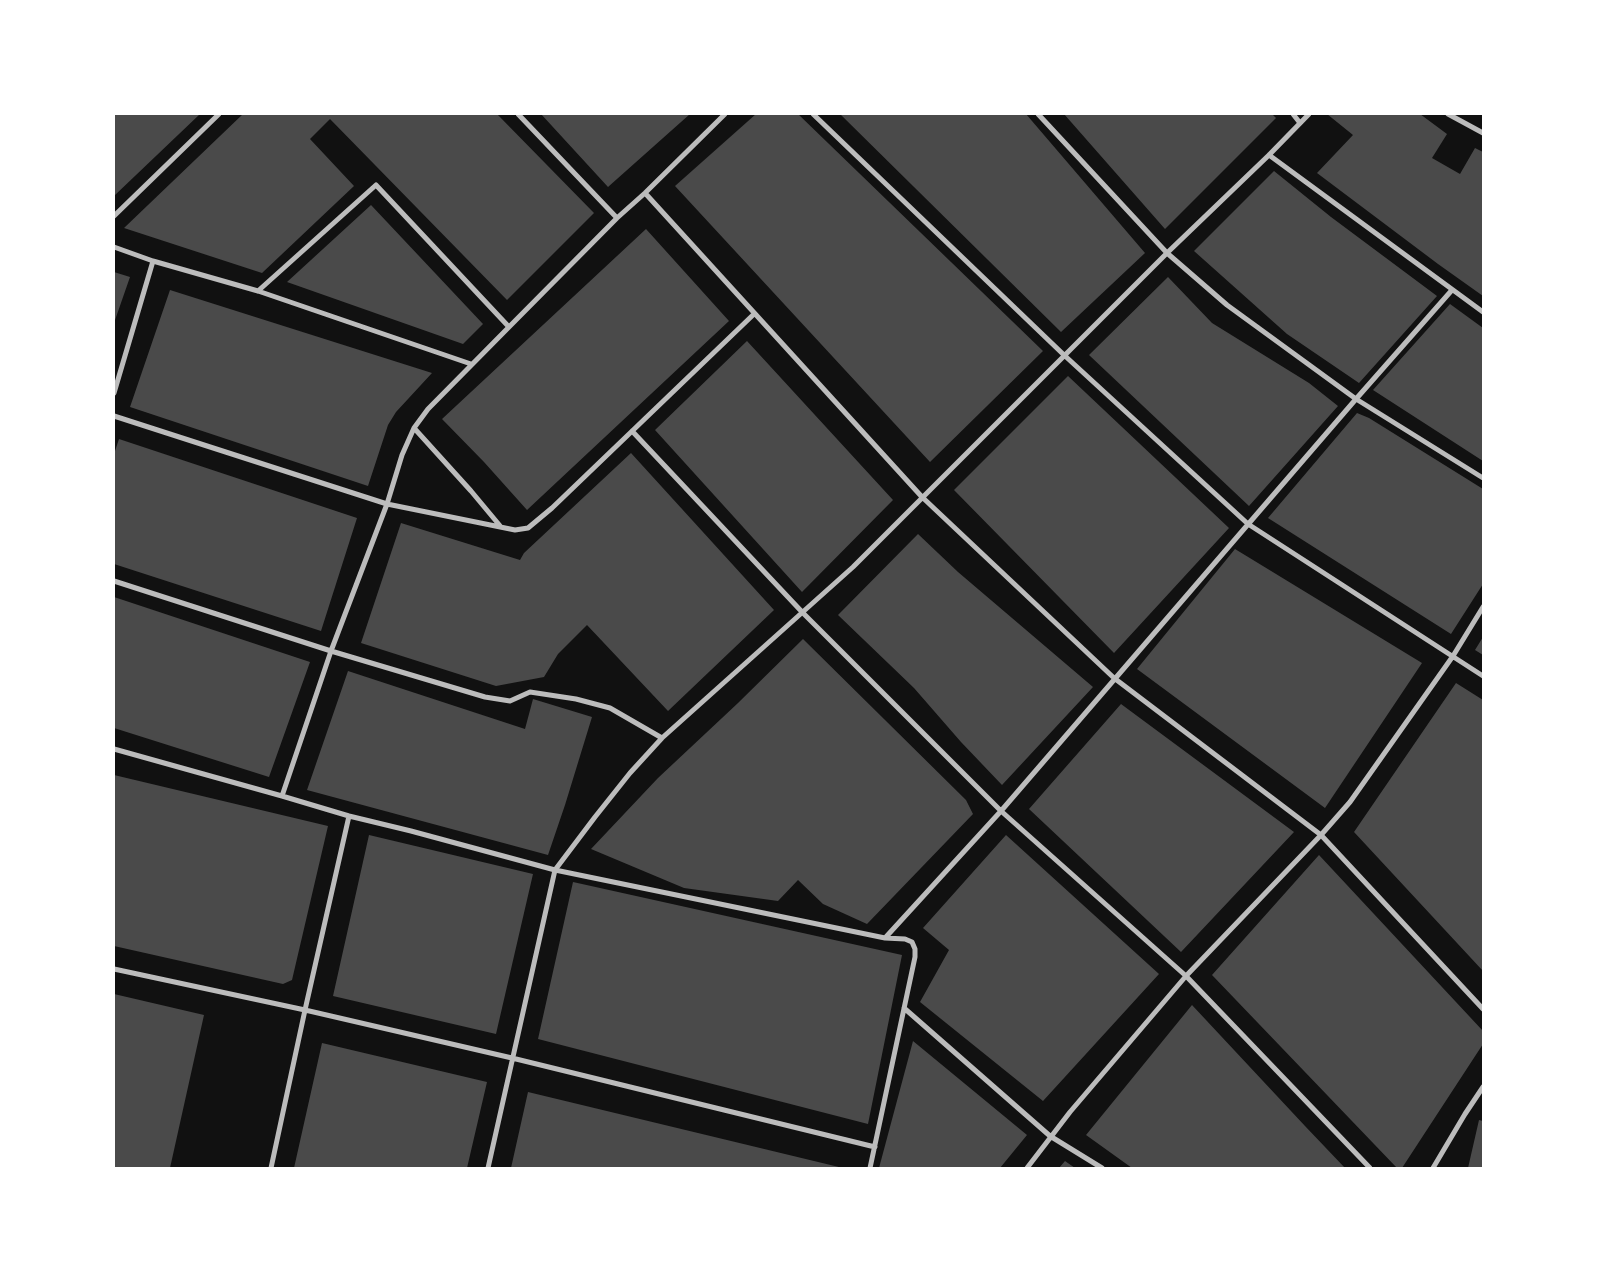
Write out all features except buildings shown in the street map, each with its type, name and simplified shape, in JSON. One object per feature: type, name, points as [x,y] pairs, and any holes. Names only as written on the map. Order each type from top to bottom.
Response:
[{"type":"street","points":[[114,216],[220,114]]},
{"type":"street","points":[[518,114],[617,218]]},
{"type":"street","points":[[282,796],[331,651],[387,504],[402,455],[414,428],[428,410],[508,326],[725,114]]},
{"type":"street","points":[[813,114],[1064,355],[1248,524],[1483,676]]},
{"type":"street","points":[[1038,114],[1167,253],[1227,305],[1356,399],[1483,478]]},
{"type":"street","points":[[1293,114],[1300,123]]},
{"type":"street","points":[[488,1168],[556,870],[630,773],[662,738],[853,567],[1064,355],[1309,114]]},
{"type":"street","points":[[1448,114],[1483,133]]},
{"type":"street","points":[[1269,155],[1483,312]]},
{"type":"street","points":[[258,291],[376,185],[508,326]]},
{"type":"street","points":[[645,193],[922,497],[1114,678],[1322,835],[1483,1009]]},
{"type":"street","points":[[114,247],[153,261],[258,291],[471,364]]},
{"type":"street","points":[[114,393],[153,261]]},
{"type":"street","points":[[884,938],[1001,811],[1114,678],[1452,290]]},
{"type":"street","points":[[114,416],[387,504],[515,530],[528,528],[754,314]]},
{"type":"street","points":[[414,428],[502,527]]},
{"type":"street","points":[[632,431],[803,613],[1001,811],[1186,976],[1370,1168]]},
{"type":"street","points":[[114,581],[331,651],[485,697],[510,702],[530,692],[576,699],[610,708],[662,738]]},
{"type":"street","points":[[1027,1168],[1050,1136],[1186,976],[1322,835],[1350,802],[1453,656],[1483,607]]},
{"type":"street","points":[[114,749],[349,816],[556,870],[884,938],[905,938],[912,942],[915,949],[870,1168]]},
{"type":"street","points":[[271,1168],[349,816]]},
{"type":"street","points":[[114,969],[305,1010],[512,1058],[875,1147]]},
{"type":"street","points":[[904,1008],[1050,1136],[1102,1168]]},
{"type":"street","points":[[1433,1168],[1483,1087]]}]
